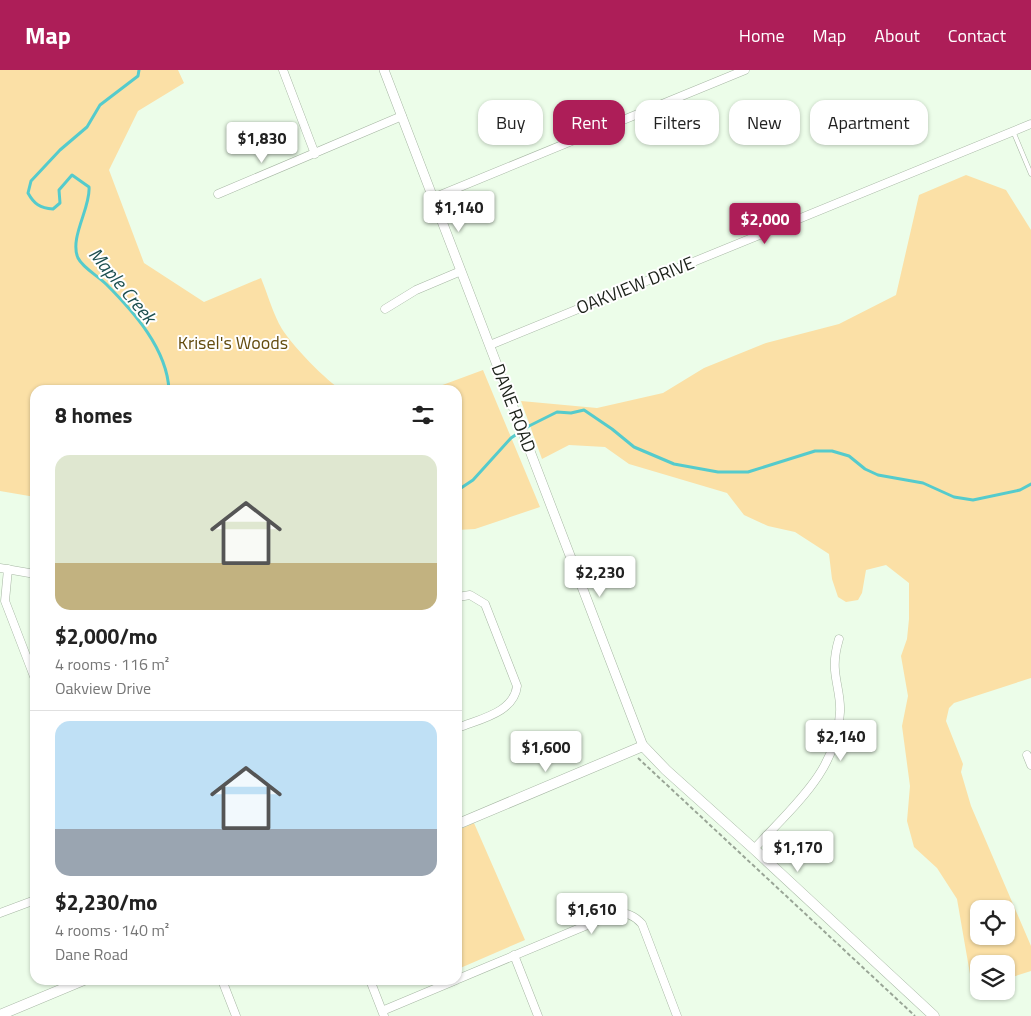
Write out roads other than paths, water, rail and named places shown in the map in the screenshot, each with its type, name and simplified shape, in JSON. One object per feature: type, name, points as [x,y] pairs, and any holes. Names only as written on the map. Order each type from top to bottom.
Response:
[{"type":"main road","points":[[462,822],[644,746],[666,770],[754,848],[934,1016]]},
{"type":"main road","points":[[0,1015],[72,985]]},
{"type":"street","points":[[283,70],[315,154]]},
{"type":"street","name":"DANE ROAD","points":[[384,70],[644,746]]},
{"type":"street","points":[[433,198],[745,70]]},
{"type":"street","points":[[218,194],[402,116]]},
{"type":"street","name":"OAKVIEW DRIVE","points":[[490,345],[1031,124]]},
{"type":"street","points":[[385,310],[416,290],[461,271]]},
{"type":"street","points":[[30,573],[4,569],[6,602],[30,666]]},
{"type":"street","points":[[462,596],[470,595],[485,604],[517,686],[516,693],[509,705],[462,726]]},
{"type":"street","points":[[754,848],[815,783],[831,756],[840,725],[839,694],[835,670],[835,654],[839,640]]},
{"type":"street","points":[[1027,756],[1031,765]]},
{"type":"street","points":[[0,913],[30,902]]},
{"type":"street","points":[[462,978],[616,913],[631,915],[638,919],[644,928],[677,1016]]},
{"type":"street","points":[[514,955],[538,1016]]},
{"type":"street","points":[[224,985],[236,1016]]},
{"type":"street","points":[[372,985],[383,1013],[446,985]]},
{"type":"lane","points":[[1013,131],[1031,174]]},
{"type":"waterway","name":"Maple Creek","points":[[139,70],[138,76],[100,105],[87,127],[60,150],[31,181],[28,193],[38,205],[53,209],[60,203],[59,190],[72,175],[89,187],[87,204],[76,241],[78,258],[83,265],[117,295],[138,319],[156,346],[167,375],[168,385]]},
{"type":"waterway","name":"Maple Creek","points":[[462,487],[473,480],[511,438],[529,426],[557,412],[571,413],[584,410],[634,447],[674,464],[718,472],[748,472],[815,451],[832,451],[849,456],[865,469],[878,475],[923,483],[954,497],[973,500],[1020,490],[1031,484]]},
{"type":"park label","name":"Krisel's Woods","points":[[233,342]]}]
